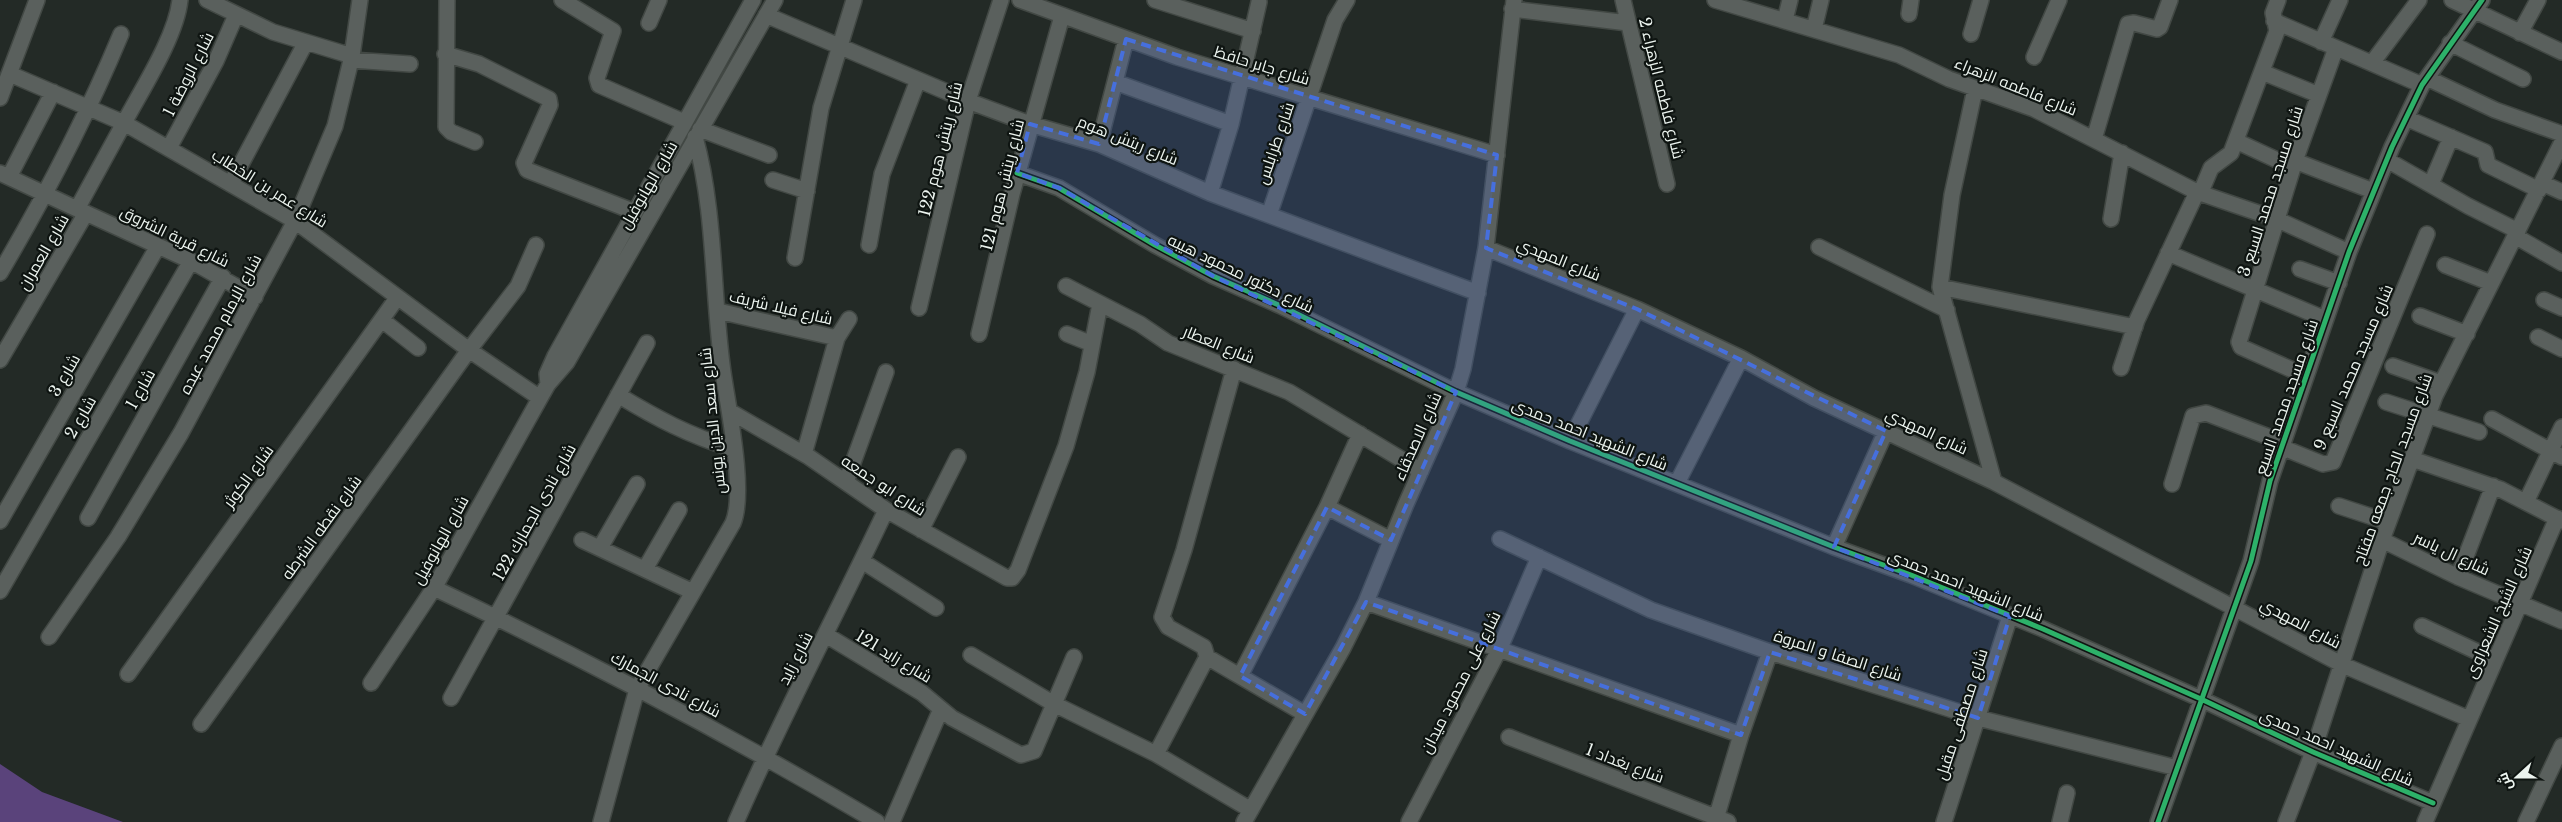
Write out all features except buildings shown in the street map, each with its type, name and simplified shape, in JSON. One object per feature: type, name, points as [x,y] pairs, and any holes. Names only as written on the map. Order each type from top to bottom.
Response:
[{"type":"street","points":[[0,98],[37,0]]},
{"type":"street","points":[[53,92],[4,175],[82,211],[124,123],[162,51],[178,12],[180,0]]},
{"type":"street","points":[[207,0],[233,9],[274,32],[351,58],[410,64]]},
{"type":"street","name":"شارع الإمام محمد عبده","points":[[49,637],[150,486],[295,221],[330,140],[351,58],[360,0]]},
{"type":"street","points":[[447,0],[445,54],[446,127],[451,132],[475,142]]},
{"type":"street","points":[[562,0],[614,31],[597,78],[599,85],[684,122]]},
{"type":"street","points":[[649,23],[658,0]]},
{"type":"street","name":"شارع الهانوفيل","points":[[548,384],[547,374],[552,361],[753,0]]},
{"type":"street","name":"شارع الهانوفيل","points":[[371,683],[434,588],[548,384],[567,362],[775,0]]},
{"type":"street","points":[[795,258],[821,108],[854,0]]},
{"type":"street","name":"شارع ريتش هوم 122","points":[[919,308],[968,101],[1001,0]]},
{"type":"street","name":"شارع جابر حافظ","points":[[1020,0],[1058,9],[1126,39],[1242,77],[1497,154]]},
{"type":"street","points":[[1155,0],[1253,31]]},
{"type":"street","name":"شارع طرابلس","points":[[1269,215],[1335,20],[1347,0]]},
{"type":"street","name":"شارع فاطمه الزهراء 2","points":[[1623,0],[1667,184]]},
{"type":"street","name":"شارع فاطمه الزهراء","points":[[1715,0],[1898,55],[1975,89],[2034,109],[2199,193],[2276,219],[2349,252]]},
{"type":"street","points":[[1785,20],[1790,0]]},
{"type":"street","points":[[1814,29],[1821,0]]},
{"type":"street","points":[[1970,34],[1981,0]]},
{"type":"street","points":[[2034,57],[2059,0]]},
{"type":"street","points":[[2094,139],[2128,24],[2134,23],[2157,29],[2160,27],[2170,0]]},
{"type":"street","points":[[2121,368],[2134,327],[2168,253],[2212,168],[2232,153],[2277,31],[2273,13],[2278,0]]},
{"type":"street","points":[[2321,42],[2340,0]]},
{"type":"street","points":[[2372,63],[2419,0]]},
{"type":"street","points":[[2452,0],[2478,5],[2520,33],[2562,52]]},
{"type":"street","points":[[2520,33],[2538,0]]},
{"type":"street","points":[[1210,193],[1231,124],[1259,2]]},
{"type":"street","points":[[1513,5],[1628,23]]},
{"type":"street","name":"شارع الاصدقاء","points":[[1248,816],[1366,602],[1390,540],[1456,392],[1463,369],[1486,248],[1513,5]]},
{"type":"street","name":"شارع مسجد محمد السبع","points":[[2158,822],[2233,607],[2252,561],[2270,481],[2349,252],[2386,160],[2424,81],[2478,5]]},
{"type":"street","name":"شارع الروضة 1","points":[[170,148],[216,61],[233,9]]},
{"type":"street","name":"شارع ريتش هوم 121","points":[[980,334],[1017,173],[1058,9]]},
{"type":"street","name":"شارع ريتش هوم","points":[[766,15],[968,101],[1030,124],[1099,144],[1210,193],[1478,293]]},
{"type":"street","points":[[2274,22],[2372,63],[2562,134]]},
{"type":"street","points":[[0,273],[46,195],[90,108],[121,34]]},
{"type":"street","points":[[1099,144],[1126,39]]},
{"type":"street","points":[[231,183],[306,42]]},
{"type":"street","points":[[2450,43],[2523,79]]},
{"type":"street","name":"شارع مسجد محمد السبع 3","points":[[2306,376],[2240,345],[2276,219],[2336,48]]},
{"type":"street","points":[[445,54],[479,64],[549,99],[550,105],[524,163],[527,170],[635,212]]},
{"type":"street","points":[[2262,72],[2319,95]]},
{"type":"street","name":"شارع عمر بن الخطاب","points":[[10,74],[124,123],[295,221],[469,350],[540,398]]},
{"type":"street","points":[[869,245],[882,174],[918,80]]},
{"type":"street","points":[[1115,82],[1231,124]]},
{"type":"street","points":[[1975,89],[1952,195],[1940,287],[1994,482]]},
{"type":"street","points":[[2406,118],[2484,152],[2488,165],[2541,186],[2562,192]]},
{"type":"street","points":[[698,133],[769,155]]},
{"type":"street","name":"شارع سعد الدين يونس","points":[[601,822],[637,688],[693,592],[736,514],[738,505],[731,412],[723,372],[708,195],[698,133]]},
{"type":"street","points":[[2431,184],[2451,137]]},
{"type":"street","points":[[2236,141],[2294,164],[2373,191]]},
{"type":"street","name":"شارع مسجد الحاج جمعه مفتاح","points":[[2286,822],[2343,665],[2388,522],[2428,415],[2441,383],[2562,142]]},
{"type":"street","points":[[2111,219],[2122,153]]},
{"type":"street","points":[[2386,160],[2516,233],[2562,263]]},
{"type":"street","name":"شارع دكتور محمود هيبه","points":[[1017,173],[1059,188],[1164,250],[1213,276],[1281,306],[1456,392]]},
{"type":"street","points":[[773,180],[808,191]]},
{"type":"street","name":"شارع قرية الشروق","points":[[82,211],[191,261],[255,297]]},
{"type":"street","name":"شارع العمران","points":[[0,360],[82,211]]},
{"type":"street","name":"شارع مسجد محمد السبع 9","points":[[2282,445],[2323,464],[2333,462],[2427,234]]},
{"type":"street","name":"شارع 3","points":[[0,520],[158,246]]},
{"type":"street","name":"شارع نقطه الشرطه","points":[[201,724],[469,350],[518,286],[536,246]]},
{"type":"street","points":[[1819,247],[1947,310]]},
{"type":"street","name":"شارع المهدي","points":[[1486,248],[1637,310],[1741,358],[1814,398],[1994,482],[2343,665]]},
{"type":"street","points":[[2168,253],[2325,319]]},
{"type":"street","name":"شارع 2","points":[[0,590],[191,261]]},
{"type":"street","points":[[2445,265],[2491,283]]},
{"type":"street","points":[[2300,269],[2339,284]]},
{"type":"street","name":"شارع 1","points":[[88,518],[223,278]]},
{"type":"street","name":"شارع العطار","points":[[1066,286],[1140,324],[1168,343],[1289,392],[1421,470]]},
{"type":"street","points":[[1940,287],[2134,327]]},
{"type":"street","name":"شارع الكوثر","points":[[128,674],[398,298]]},
{"type":"street","points":[[2544,300],[2562,308]]},
{"type":"street","points":[[1067,334],[1092,344],[1100,304]]},
{"type":"street","points":[[1570,441],[1637,310]]},
{"type":"street","name":"شارع فيلا شريف","points":[[718,311],[836,338]]},
{"type":"street","points":[[2420,316],[2467,334]]},
{"type":"street","points":[[804,454],[836,338],[849,319]]},
{"type":"street","points":[[382,320],[418,348]]},
{"type":"street","points":[[2538,337],[2562,349]]},
{"type":"street","name":"شارع نادى الجمارك 122","points":[[452,698],[647,343]]},
{"type":"street","name":"شارع ابو جمعه","points":[[731,412],[804,454],[886,510],[1007,578],[1012,578],[1018,570],[1066,446],[1092,344]]},
{"type":"street","points":[[1677,484],[1741,358]]},
{"type":"street","points":[[2393,366],[2441,383]]},
{"type":"street","points":[[1234,369],[1184,550],[1162,617],[1168,627],[1204,647],[1207,657],[1305,714]]},
{"type":"street","points":[[846,482],[886,372]]},
{"type":"street","name":"شارع الشهيد احمد حمدى","points":[[1456,392],[1570,441],[1834,547],[1911,575],[2010,616],[2201,699],[2313,752],[2433,803]]},
{"type":"street","points":[[618,395],[671,426],[696,438],[734,449]]},
{"type":"street","points":[[2386,402],[2479,432]]},
{"type":"street","points":[[2172,484],[2193,416],[2199,413],[2206,412],[2282,445]]},
{"type":"street","points":[[2492,419],[2557,454]]},
{"type":"street","points":[[2526,502],[2557,454],[2562,427]]},
{"type":"street","points":[[1834,547],[1886,431]]},
{"type":"street","points":[[1240,676],[1327,507],[1360,434]]},
{"type":"street","points":[[921,530],[958,457]]},
{"type":"street","points":[[2412,459],[2493,486],[2560,520]]},
{"type":"street","points":[[600,548],[637,484]]},
{"type":"street","points":[[2458,577],[2493,486]]},
{"type":"street","points":[[2339,506],[2388,522]]},
{"type":"street","points":[[1327,507],[1390,540]]},
{"type":"street","points":[[644,569],[679,510]]},
{"type":"street","name":"شارع زايد","points":[[736,822],[765,756],[886,510]]},
{"type":"street","name":"شارع الشيخ الشعراوى","points":[[2425,822],[2469,719],[2560,520]]},
{"type":"street","name":"شارع الصفا و المروة","points":[[1500,539],[1651,610],[1770,652],[1978,718],[2177,768]]},
{"type":"street","points":[[582,540],[693,592]]},
{"type":"street","name":"شارع ال ياسر","points":[[2382,540],[2458,577],[2522,602],[2562,621]]},
{"type":"street","name":"شارع على محمود ميدان","points":[[1409,822],[1500,648],[1539,557]]},
{"type":"street","points":[[862,561],[936,608]]},
{"type":"street","name":"شارع نادى الجمارك","points":[[434,588],[637,688],[765,756],[876,822]]},
{"type":"street","points":[[1366,602],[1741,735]]},
{"type":"street","name":"شارع مصطفى مقبل","points":[[1944,822],[2010,616]]},
{"type":"street","points":[[2422,626],[2496,660]]},
{"type":"street","name":"شارع زايد 121","points":[[826,635],[922,693],[960,722],[1020,754],[1025,755],[1034,751],[1054,704]]},
{"type":"street","points":[[1720,820],[1741,735],[1770,652]]},
{"type":"street","points":[[971,655],[1054,704],[1156,754],[1248,816]]},
{"type":"street","points":[[1054,704],[1074,657]]},
{"type":"street","points":[[1156,754],[1207,657]]},
{"type":"street","points":[[2343,665],[2469,719]]},
{"type":"street","points":[[892,822],[941,709]]},
{"type":"street","name":"شارع بغداد 1","points":[[1509,737],[1720,820]]},
{"type":"street","points":[[2526,822],[2562,746]]},
{"type":"street","points":[[2060,822],[2067,793]]},
{"type":"highlighted area","points":[[1126,39],[1497,155],[1486,248],[1637,309],[1886,431],[1834,547],[2010,616],[1978,718],[1770,652],[1741,735],[1366,602],[1305,714],[1240,676],[1327,507],[1391,540],[1456,392],[1213,276],[1059,188],[1017,173],[1030,124],[1099,144]]},
{"type":"shaded area","points":[[0,764],[42,792],[123,822],[0,822]]},
{"type":"cycle path","points":[[2158,822],[2251,561],[2270,481],[2349,252],[2392,147],[2422,85],[2482,0]]},
{"type":"cycle path","points":[[1017,173],[1059,188],[1155,245],[1213,276],[1281,306],[1456,392],[1570,441],[2043,629],[2201,699],[2313,752],[2433,803]]}]
